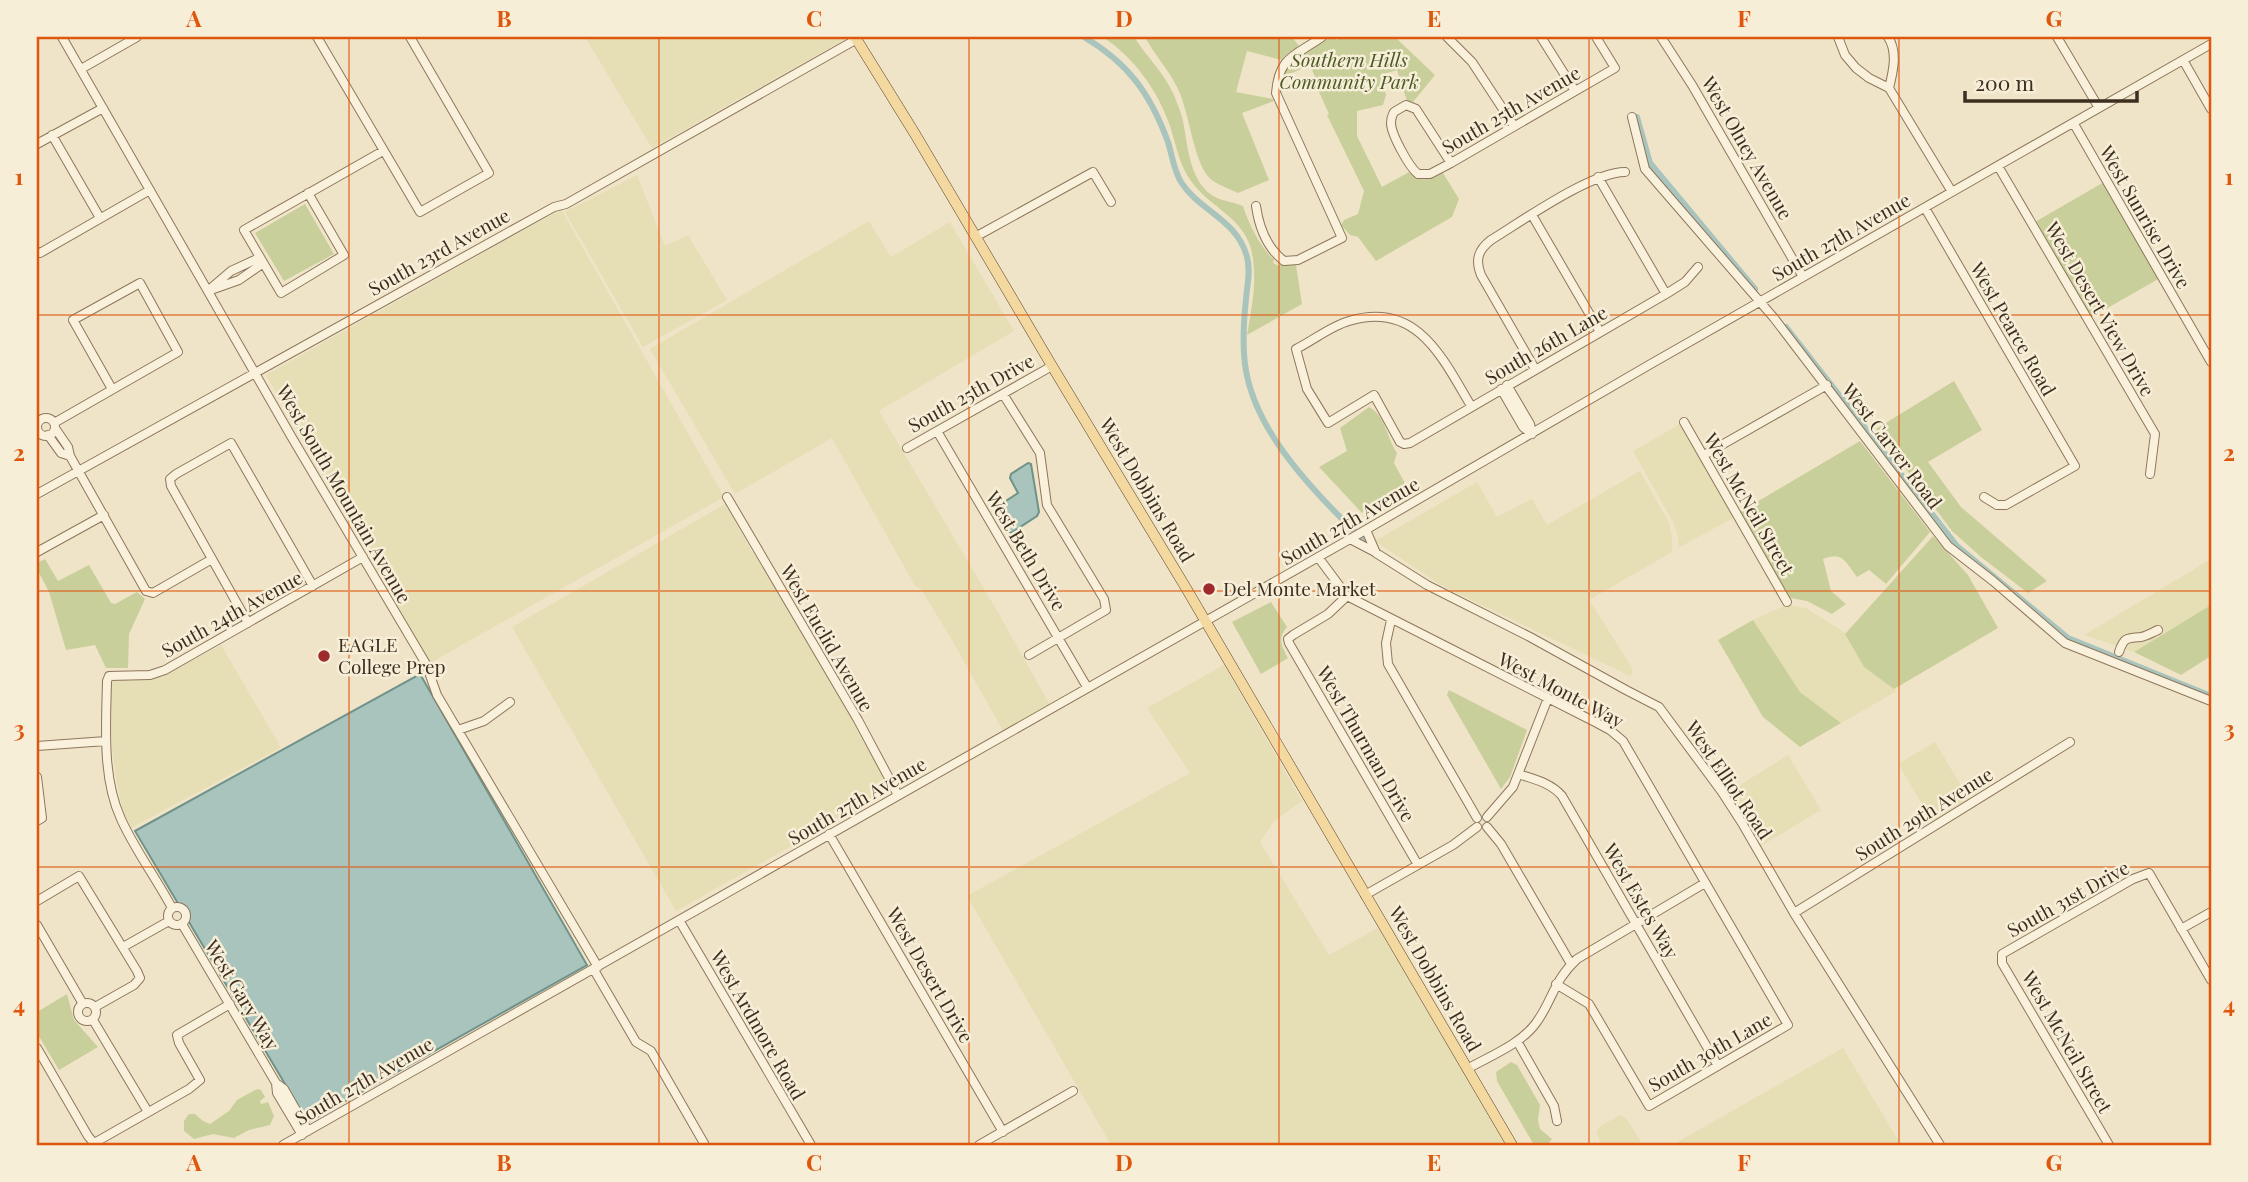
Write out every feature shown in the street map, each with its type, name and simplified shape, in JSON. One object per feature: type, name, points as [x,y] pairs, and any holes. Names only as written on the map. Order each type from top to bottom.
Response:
[{"type":"main road","name":"West Dobbins Road","points":[[856,38],[977,236],[1512,1145]]},
{"type":"street","name":"West South Mountain Avenue","points":[[62,37],[426,664],[438,695],[591,958],[636,1042],[651,1051],[705,1145]]},
{"type":"street","points":[[81,69],[137,37]]},
{"type":"street","points":[[317,37],[420,212],[489,173],[410,37]]},
{"type":"street","points":[[1256,206],[1257,217],[1273,253],[1284,261],[1298,260],[1342,238],[1276,93],[1281,67],[1322,37]]},
{"type":"street","points":[[1447,37],[1472,62],[1514,126]]},
{"type":"street","points":[[1541,37],[1575,91]]},
{"type":"street","name":"South 25th Avenue","points":[[1451,163],[1416,109],[1406,105],[1398,108],[1392,115],[1391,127],[1412,169],[1421,175],[1430,174],[1451,163],[1615,68],[1596,37]]},
{"type":"street","name":"West Olney Avenue","points":[[1661,37],[1692,85],[1803,277]]},
{"type":"street","points":[[1839,37],[1845,55],[1856,68],[1889,88],[1952,192]]},
{"type":"street","points":[[1888,37],[1894,64],[1889,88]]},
{"type":"street","points":[[2057,37],[2099,108]]},
{"type":"street","name":"South 23rd Avenue","points":[[37,494],[554,206],[577,198],[856,38]]},
{"type":"street","name":"South 27th Avenue","points":[[283,1145],[1358,535],[2211,44]]},
{"type":"street","points":[[2183,60],[2211,110]]},
{"type":"street","points":[[37,144],[103,108]]},
{"type":"street","name":"West Carver Road","points":[[1632,117],[1645,169],[1760,302],[1827,385],[1948,546],[2058,637],[2086,653],[2211,701]]},
{"type":"street","name":"West Sunrise Drive","points":[[2074,124],[2211,362]]},
{"type":"street","points":[[52,135],[100,218]]},
{"type":"street","points":[[308,193],[344,256],[281,293],[244,230],[308,193],[383,151]]},
{"type":"street","name":"West Desert View Drive","points":[[1998,166],[2154,434],[2150,474]]},
{"type":"street","points":[[977,236],[1093,172],[1111,202]]},
{"type":"street","points":[[1535,369],[1481,275],[1478,255],[1483,246],[1491,240],[1598,177],[1625,172]]},
{"type":"street","points":[[1598,177],[1666,294]]},
{"type":"street","points":[[37,252],[40,253],[150,190]]},
{"type":"street","name":"West Pearce Road","points":[[1924,208],[2075,466],[2006,505],[1997,505],[1984,497]]},
{"type":"street","points":[[1532,215],[1600,332]]},
{"type":"street","points":[[208,291],[239,280],[261,261]]},
{"type":"street","name":"South 26th Lane","points":[[1471,406],[1429,340],[1413,328],[1392,319],[1371,317],[1348,321],[1296,349],[1307,389],[1328,423],[1374,395],[1400,442],[1404,444],[1471,406],[1666,294],[1685,282],[1698,267]]},
{"type":"street","points":[[69,456],[70,450],[54,425],[47,418],[39,418],[37,425],[42,435],[52,433],[54,425],[177,352],[139,283],[73,320],[112,389]]},
{"type":"street","name":"South 25th Drive","points":[[907,448],[1052,366]]},
{"type":"street","points":[[1704,455],[1827,385]]},
{"type":"street","points":[[1504,387],[1523,427],[1532,434]]},
{"type":"street","points":[[1003,394],[1040,453],[1047,505],[1104,599],[1107,610],[1029,655]]},
{"type":"street","name":"West McNeil Street","points":[[1684,422],[1787,602]]},
{"type":"street","name":"West Beth Drive","points":[[937,431],[1087,687]]},
{"type":"street","points":[[47,435],[61,453],[69,456],[146,592],[153,593],[212,559]]},
{"type":"street","points":[[55,446],[64,441]]},
{"type":"street","points":[[248,623],[171,486],[170,479],[231,443],[313,586]]},
{"type":"street","name":"West Euclid Avenue","points":[[727,497],[858,720],[898,795]]},
{"type":"street","points":[[37,552],[104,515]]},
{"type":"street","points":[[1358,535],[1376,553]]},
{"type":"street","name":"West Elliot Road","points":[[1358,535],[1376,553],[1427,585],[1531,637],[1659,707],[1729,802],[1794,913],[1940,1145]]},
{"type":"street","name":"West Monte Way","points":[[1318,557],[1347,596],[1610,730],[1623,741],[1788,1025]]},
{"type":"street","name":"South 24th Avenue","points":[[106,741],[109,676],[158,673],[363,558]]},
{"type":"street","name":"West Thurman Drive","points":[[1347,596],[1328,614],[1288,639],[1418,865]]},
{"type":"street","points":[[1391,620],[1386,643],[1388,664],[1477,823],[1481,829],[1488,827]]},
{"type":"street","points":[[2119,652],[2127,638],[2158,630]]},
{"type":"street","points":[[1487,817],[1505,798],[1518,774],[1548,698]]},
{"type":"street","points":[[458,730],[484,721],[510,702]]},
{"type":"street","points":[[37,746],[106,741],[112,789],[120,818],[172,908]]},
{"type":"street","name":"South 29th Avenue","points":[[1794,913],[2070,742]]},
{"type":"street","name":"West Estes Way","points":[[1518,774],[1550,785],[1562,796],[1718,1066]]},
{"type":"street","points":[[37,777],[39,819]]},
{"type":"street","points":[[1365,895],[1453,845],[1477,823],[1480,816],[1487,817]]},
{"type":"street","points":[[1487,817],[1488,827],[1501,844],[1571,964]]},
{"type":"street","name":"West Desert Drive","points":[[829,834],[1003,1132]]},
{"type":"street","name":"South 31st Drive","points":[[2002,954],[2133,879],[2149,873],[2181,929]]},
{"type":"street","points":[[37,901],[79,876],[140,978],[134,985],[95,1007]]},
{"type":"street","points":[[1467,1069],[1517,1041],[1530,1030],[1538,1021],[1556,984],[1571,964],[1588,951],[1705,883]]},
{"type":"street","points":[[180,907],[184,910],[186,917],[182,924],[176,925],[169,921],[168,912],[172,908],[180,907]]},
{"type":"street","points":[[2211,912],[2181,929],[2211,980]]},
{"type":"street","name":"West Ardmore Road","points":[[679,920],[811,1145]]},
{"type":"street","points":[[123,947],[169,921]]},
{"type":"street","name":"West Gary Way","points":[[182,924],[276,1083],[284,1089],[305,1133]]},
{"type":"street","points":[[37,925],[83,1004]]},
{"type":"street","name":"West McNeil Street","points":[[2002,954],[2002,963],[2109,1145]]},
{"type":"street","name":"South 30th Lane","points":[[1556,984],[1589,1004],[1649,1106],[1788,1025]]},
{"type":"street","points":[[93,1020],[85,1021],[79,1016],[79,1008],[88,1003],[95,1007]]},
{"type":"street","points":[[37,1048],[93,1142],[99,1141],[190,1089],[200,1080],[178,1043],[177,1035],[230,1004]]},
{"type":"street","points":[[93,1020],[95,1007]]},
{"type":"street","points":[[93,1020],[148,1112]]},
{"type":"street","points":[[1517,1041],[1554,1106],[1557,1121]]},
{"type":"street","points":[[979,1145],[1073,1091]]},
{"type":"shaded area","points":[[585,37],[846,37],[847,38],[652,148]]},
{"type":"shaded area","points":[[637,175],[665,246],[688,235],[727,300],[643,347],[565,212]]},
{"type":"shaded area","points":[[561,209],[724,497],[430,663],[266,375]]},
{"type":"shaded area","points":[[869,221],[891,257],[950,222],[1014,331],[879,411],[1050,705],[1003,731],[952,640],[921,589],[915,586],[832,438],[735,494],[650,349]]},
{"type":"shaded area","points":[[1682,423],[1737,516],[1678,548],[1678,536],[1673,522],[1633,451]]},
{"type":"shaded area","points":[[1640,471],[1669,523],[1672,552],[1589,600],[1631,666],[1633,672],[1630,676],[1442,586],[1375,541],[1477,482],[1497,517],[1532,499],[1547,525]]},
{"type":"shaded area","points":[[725,504],[752,552],[756,550],[893,789],[676,911],[512,627]]},
{"type":"shaded area","points":[[2211,559],[2211,605],[2134,652],[2084,635]]},
{"type":"shaded area","points":[[1786,605],[1806,608],[1844,632],[1864,667],[1897,691],[1841,723],[1800,692],[1753,620]]},
{"type":"shaded area","points":[[221,645],[280,748],[131,828],[122,807],[116,778],[112,747],[111,684],[114,679],[162,677]]},
{"type":"shaded area","points":[[1224,665],[1302,801],[1275,820],[1260,842],[1329,955],[1378,928],[1507,1145],[1111,1145],[967,896],[1190,773],[1147,708]]},
{"type":"shaded area","points":[[1935,742],[1969,799],[1933,822],[1898,764]]},
{"type":"shaded area","points":[[1788,755],[1821,810],[1759,847],[1726,794]]},
{"type":"shaded area","points":[[1843,1048],[1901,1145],[1672,1145]]},
{"type":"shaded area","points":[[1620,1115],[1626,1118],[1643,1145],[1602,1145],[1596,1133],[1599,1127]]},
{"type":"green space","points":[[1103,37],[1134,37],[1174,95],[1183,121],[1191,164],[1201,184],[1217,198],[1243,206],[1264,249],[1274,259],[1273,263],[1279,266],[1281,263],[1296,265],[1302,304],[1247,335],[1254,281],[1253,260],[1247,238],[1241,228],[1206,198],[1191,181],[1181,161],[1165,112],[1152,87],[1135,65]]},
{"type":"green space","points":[[1145,37],[1292,37],[1299,46],[1281,60],[1247,51],[1236,92],[1274,101],[1242,113],[1269,180],[1238,193],[1213,181],[1206,174],[1196,151],[1177,87]]},
{"type":"green space","name":"Southern Hills Community Park","points":[[1332,37],[1337,40],[1341,37],[1395,37],[1435,75],[1413,102],[1407,101],[1397,70],[1381,75],[1386,95],[1383,105],[1357,111],[1357,136],[1382,187],[1409,172],[1417,178],[1426,179],[1443,173],[1459,199],[1452,217],[1376,261],[1358,237],[1350,235],[1341,225],[1344,220],[1358,214],[1364,191],[1327,115],[1329,114],[1310,65],[1283,77],[1297,58]]},
{"type":"green space","points":[[2104,182],[2160,278],[2090,318],[2035,222]]},
{"type":"green space","points":[[305,204],[334,254],[284,281],[255,233]]},
{"type":"green space","points":[[1954,381],[1982,430],[1928,462],[1961,507],[2047,581],[2028,593],[1952,531],[1876,429]]},
{"type":"green space","points":[[1369,407],[1383,422],[1397,453],[1394,463],[1407,487],[1362,513],[1319,467],[1347,451],[1340,428]]},
{"type":"green space","points":[[1860,441],[1930,532],[1886,584],[1869,570],[1857,577],[1839,557],[1823,559],[1831,591],[1846,604],[1832,614],[1807,601],[1786,597],[1740,512]]},
{"type":"green space","points":[[1933,536],[1968,575],[1998,628],[1894,689],[1864,667],[1845,634]]},
{"type":"green space","points":[[45,559],[58,581],[89,565],[111,603],[115,604],[137,592],[145,599],[129,634],[128,668],[106,668],[95,645],[66,650],[49,592],[37,569],[37,563]]},
{"type":"green space","points":[[1271,602],[1287,627],[1281,639],[1288,658],[1261,674],[1232,622]]},
{"type":"green space","points":[[2211,605],[2211,656],[2181,675],[2134,652]]},
{"type":"green space","points":[[1753,620],[1800,692],[1841,723],[1800,747],[1763,717],[1718,640]]},
{"type":"green space","points":[[1449,690],[1527,730],[1510,777],[1501,789],[1447,695]]},
{"type":"green space","points":[[67,994],[74,1020],[98,1047],[59,1070],[37,1033],[37,1012]]},
{"type":"green space","points":[[1511,1062],[1517,1065],[1540,1105],[1540,1129],[1552,1139],[1547,1145],[1534,1145],[1497,1081],[1496,1072]]},
{"type":"green space","points":[[257,1089],[261,1090],[265,1097],[260,1101],[261,1104],[268,1102],[274,1116],[270,1125],[249,1130],[234,1138],[213,1134],[194,1139],[184,1131],[184,1121],[189,1114],[195,1114],[210,1124],[229,1111],[237,1100]]},
{"type":"water","points":[[1028,463],[1031,464],[1039,512],[1011,533],[995,508],[1018,493],[1010,478],[1011,474]]},
{"type":"water","points":[[420,674],[587,965],[310,1121],[301,1111],[135,831]]},
{"type":"waterway","points":[[1084,37],[1113,57],[1136,81],[1161,124],[1181,182],[1198,201],[1235,233],[1242,244],[1249,268],[1244,353],[1248,380],[1257,407],[1286,456],[1364,541]]},
{"type":"waterway","points":[[1637,117],[1650,163],[1755,289]]},
{"type":"waterway","points":[[1786,327],[1957,546],[2068,638],[2211,696]]},
{"type":"place","name":"Del Monte Market","points":[[1209,589]]},
{"type":"place","name":"EAGLE College Prep","points":[[324,656]]}]
